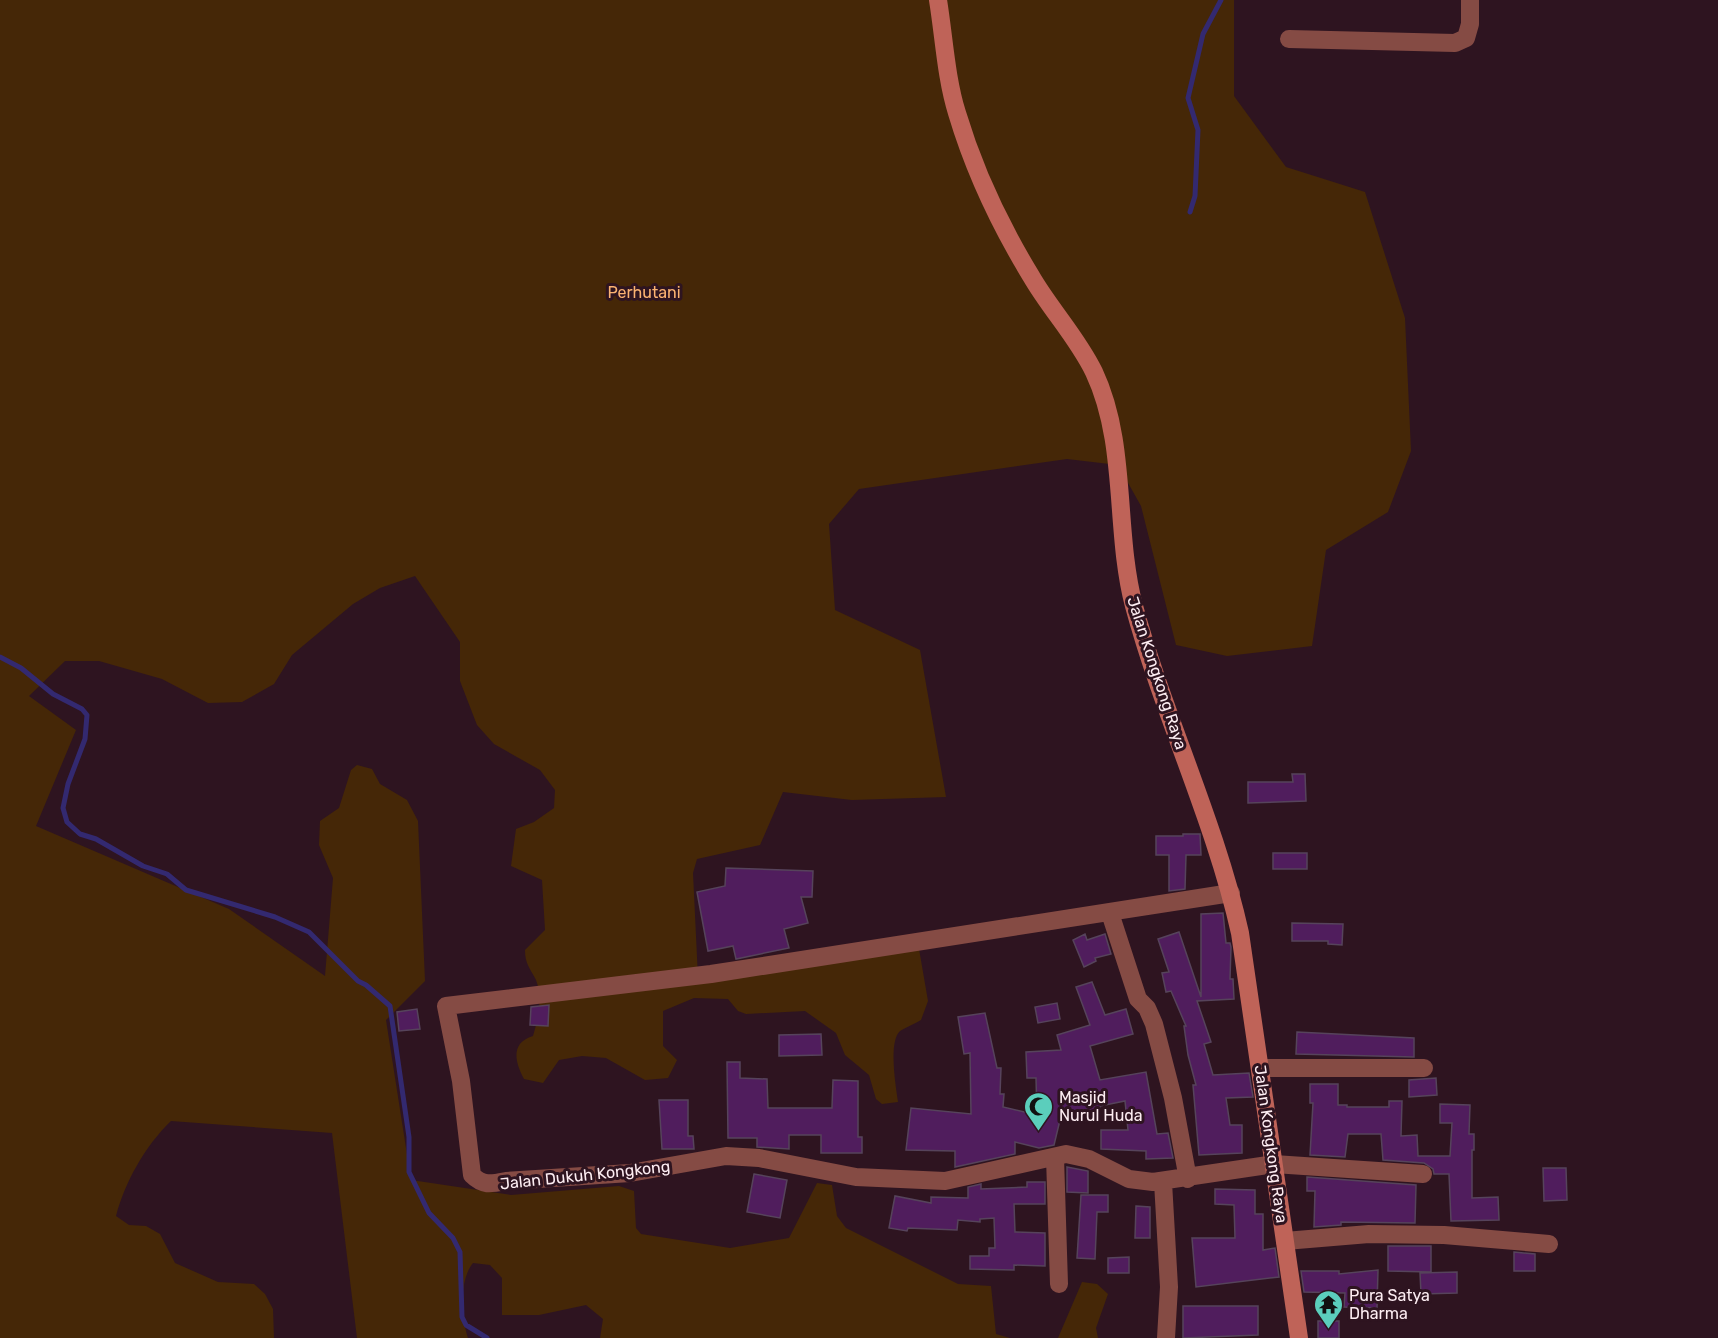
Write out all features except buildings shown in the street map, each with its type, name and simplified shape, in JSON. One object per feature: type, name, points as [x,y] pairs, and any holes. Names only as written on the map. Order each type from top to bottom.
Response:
[{"type":"street","name":"Jalan Kongkong Raya","points":[[938,0],[956,111],[988,198],[1031,277],[1094,372],[1106,406],[1115,453],[1124,554],[1134,604],[1231,893],[1240,933],[1299,1338]]},
{"type":"street","points":[[1289,39],[1455,44],[1466,38],[1470,24],[1470,0]]},
{"type":"street","points":[[1188,1179],[1173,1098],[1154,1024],[1147,1008],[1138,999],[1110,913],[1231,893]]},
{"type":"street","name":"Jalan Dukuh Kongkong","points":[[1110,913],[711,974],[446,1006],[461,1081],[472,1175],[480,1183],[490,1184],[650,1171],[726,1156],[759,1158],[856,1177],[945,1181],[1066,1154],[1078,1156],[1129,1179],[1163,1182],[1274,1164],[1423,1174]]},
{"type":"street","points":[[1260,1068],[1424,1068]]},
{"type":"street","points":[[1055,1157],[1059,1284]]},
{"type":"street","points":[[1163,1182],[1169,1287],[1166,1338]]},
{"type":"street","points":[[1285,1241],[1369,1234],[1444,1235],[1549,1244]]},
{"type":"green space","name":"Perhutani","points":[[0,0],[1234,0],[1234,96],[1286,167],[1365,192],[1405,318],[1411,451],[1388,512],[1326,550],[1312,646],[1227,656],[1176,645],[1141,506],[1118,465],[1067,459],[859,489],[829,524],[835,610],[920,650],[946,797],[852,800],[783,792],[760,845],[697,859],[693,873],[698,978],[918,943],[928,1001],[921,1020],[900,1031],[896,1037],[894,1065],[898,1102],[882,1104],[876,1099],[869,1075],[845,1055],[836,1033],[805,1011],[746,1014],[738,1011],[728,999],[694,998],[663,1011],[663,1046],[677,1060],[668,1078],[645,1080],[606,1058],[582,1056],[559,1060],[543,1083],[524,1079],[516,1054],[521,1043],[533,1036],[539,1001],[538,987],[527,962],[525,950],[545,930],[542,880],[511,866],[516,829],[534,822],[554,808],[555,790],[540,770],[494,744],[477,725],[460,681],[460,642],[415,576],[380,588],[353,604],[292,655],[274,684],[242,702],[208,703],[162,679],[99,661],[65,661],[29,696],[76,730],[36,826],[229,909],[325,976],[333,878],[319,845],[320,821],[339,808],[351,770],[357,765],[372,769],[380,784],[407,800],[418,821],[425,981],[386,1020],[411,1180],[511,1195],[619,1186],[634,1191],[636,1228],[641,1234],[730,1248],[789,1238],[817,1183],[832,1185],[837,1216],[846,1228],[958,1284],[991,1286],[996,1334],[1010,1338],[600,1338],[603,1319],[586,1305],[539,1315],[502,1315],[502,1278],[490,1265],[473,1263],[468,1270],[463,1289],[464,1320],[468,1338],[357,1338],[332,1133],[171,1121],[137,1165],[116,1216],[129,1225],[146,1226],[160,1234],[175,1263],[218,1282],[254,1284],[265,1294],[273,1309],[274,1338],[0,1338]]},
{"type":"green space","points":[[1082,1282],[1097,1284],[1108,1294],[1096,1328],[1098,1338],[1058,1338]]},
{"type":"waterway","points":[[1190,212],[1195,196],[1198,130],[1188,98],[1203,34],[1221,0]]},
{"type":"waterway","points":[[0,657],[21,668],[53,694],[82,709],[87,715],[85,739],[68,784],[63,808],[67,822],[80,834],[96,839],[143,866],[167,874],[186,890],[275,917],[309,932],[358,981],[390,1006],[409,1137],[409,1172],[429,1213],[453,1238],[460,1252],[462,1317],[466,1325],[487,1338]]},
{"type":"place","name":"Masjid Nurul Huda","points":[[1038,1132]]},
{"type":"place","name":"Pura Satya Dharma","points":[[1328,1330]]}]
